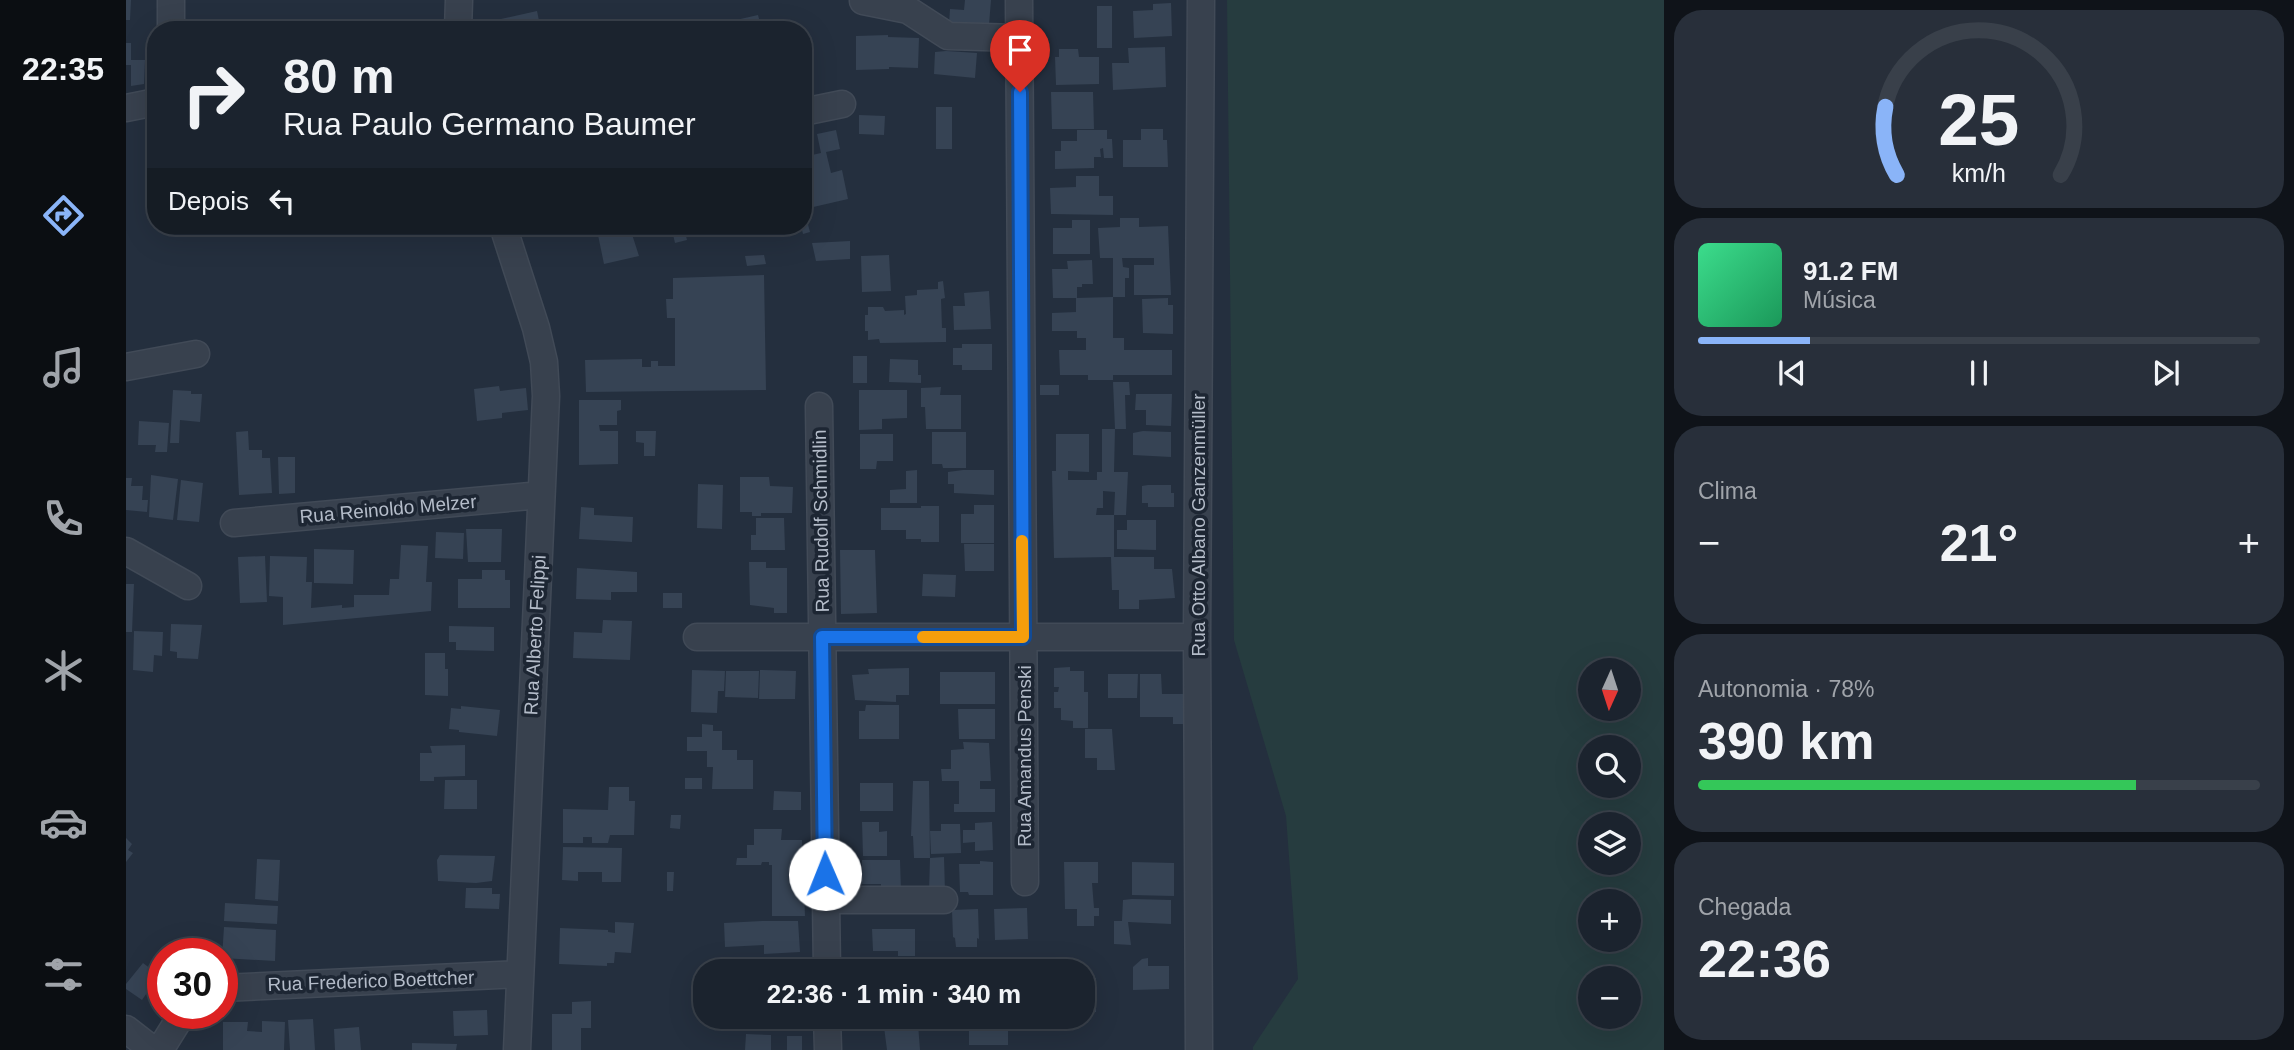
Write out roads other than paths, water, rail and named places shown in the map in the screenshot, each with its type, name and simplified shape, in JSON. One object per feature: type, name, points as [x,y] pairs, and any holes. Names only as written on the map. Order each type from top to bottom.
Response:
[{"type":"street","points":[[171,21],[172,0]]},
{"type":"street","points":[[458,21],[459,0]]},
{"type":"street","name":"Rua Amandus Penski","points":[[1019,0],[1025,882]]},
{"type":"street","name":"Rua Otto Albano Ganzenmüller","points":[[1199,1050],[1201,0]]},
{"type":"street","points":[[863,1],[908,10],[948,36],[1020,38]]},
{"type":"street","points":[[126,107],[147,104]]},
{"type":"street","points":[[812,110],[842,104]]},
{"type":"street","name":"Rua Alberto Felippi","points":[[506,235],[536,328],[544,362],[546,396],[517,1050]]},
{"type":"street","points":[[126,368],[196,354]]},
{"type":"street","name":"Rua Rudolf Schmidlin","points":[[819,406],[827,959]]},
{"type":"street","name":"Rua Reinoldo Melzer","points":[[233,523],[541,495]]},
{"type":"street","points":[[126,551],[188,586]]},
{"type":"street","points":[[697,638],[1198,637]]},
{"type":"street","points":[[826,900],[944,900]]},
{"type":"street","name":"Rua Frederico Boettcher","points":[[238,987],[519,974]]},
{"type":"street","points":[[126,1029],[153,1050]]},
{"type":"street","points":[[160,1050],[173,1029]]},
{"type":"street","points":[[827,1029],[828,1050]]}]
